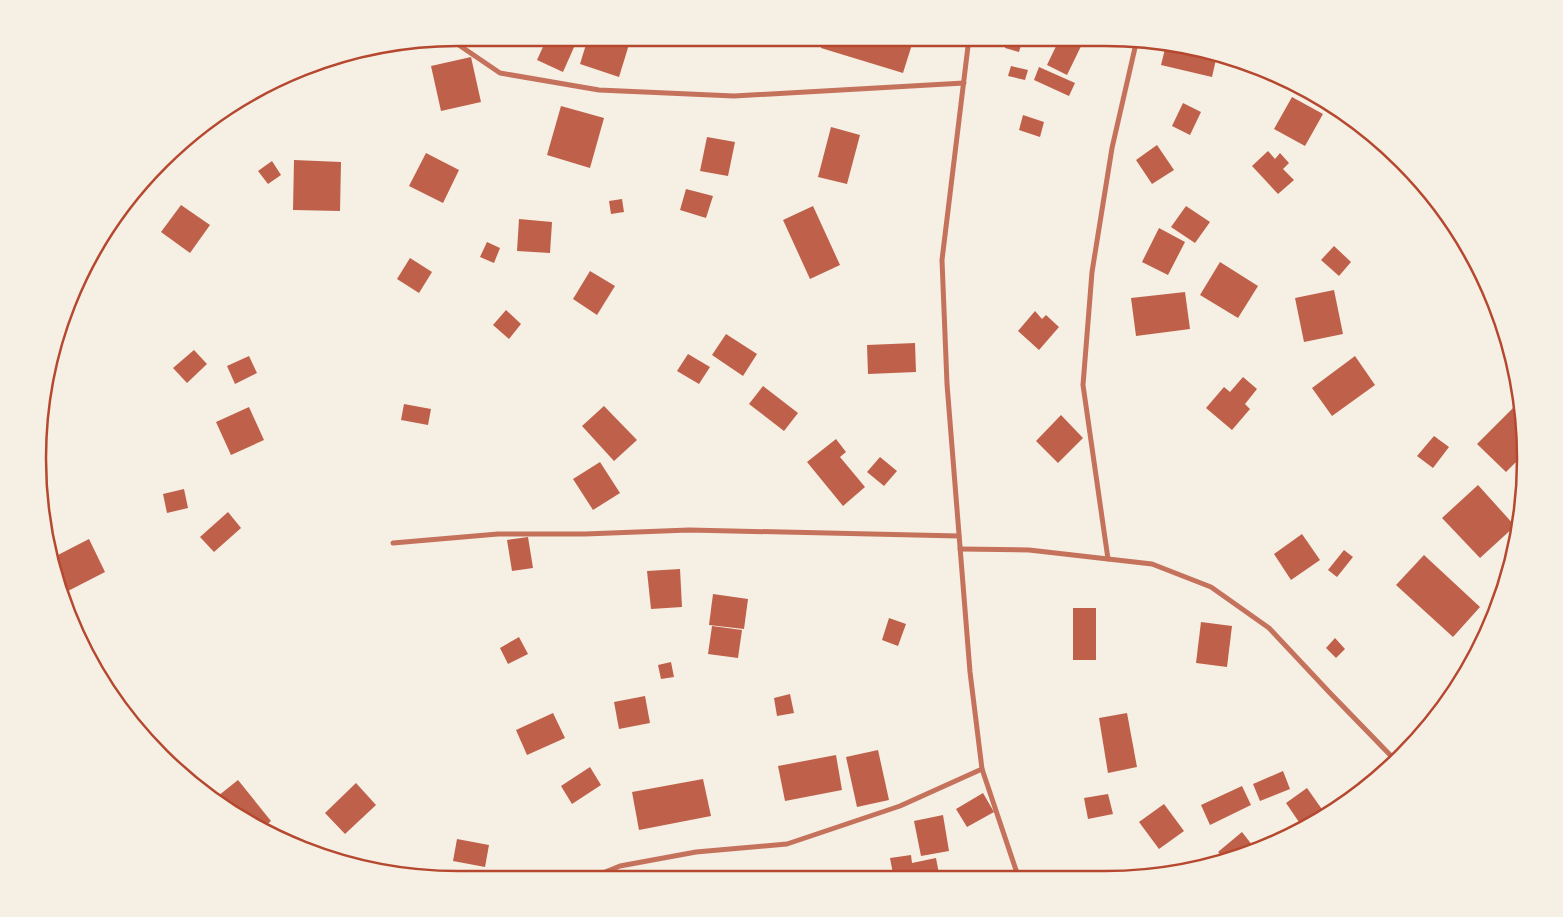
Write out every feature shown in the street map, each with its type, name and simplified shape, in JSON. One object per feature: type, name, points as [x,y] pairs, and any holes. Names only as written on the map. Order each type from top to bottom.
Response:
[{"type":"street","points":[[460,46],[500,73],[600,90],[734,96],[964,83]]},
{"type":"street","points":[[969,46],[942,260],[947,384],[970,672],[982,769],[1017,871]]},
{"type":"street","points":[[1108,559],[1083,386],[1092,272],[1110,157],[1135,47]]},
{"type":"street","points":[[393,543],[498,534],[585,534],[689,530],[959,536]]},
{"type":"street","points":[[960,549],[1028,550],[1152,564],[1211,587],[1269,628],[1390,755]]},
{"type":"street","points":[[608,871],[620,866],[696,852],[787,844],[900,806],[982,769]]},
{"type":"building","points":[[543,46],[575,46],[563,72],[537,60]]},
{"type":"building","points":[[586,46],[629,46],[619,77],[580,64]]},
{"type":"building","points":[[821,46],[911,46],[903,73],[821,48]]},
{"type":"building","points":[[1005,46],[1021,46],[1019,52],[1005,48]]},
{"type":"building","points":[[1056,46],[1081,46],[1067,75],[1047,65]]},
{"type":"building","points":[[1165,51],[1216,61],[1212,77],[1161,65]]},
{"type":"building","points":[[471,57],[481,102],[441,111],[431,66]]},
{"type":"building","points":[[1011,66],[1028,70],[1025,80],[1008,76]]},
{"type":"building","points":[[1039,67],[1075,83],[1069,96],[1034,80]]},
{"type":"building","points":[[1292,97],[1323,114],[1305,146],[1274,129]]},
{"type":"building","points":[[1183,103],[1201,112],[1190,135],[1172,126]]},
{"type":"building","points":[[561,106],[604,118],[590,168],[547,155]]},
{"type":"building","points":[[1023,115],[1044,122],[1040,137],[1019,130]]},
{"type":"building","points":[[831,127],[860,135],[847,184],[818,177]]},
{"type":"building","points":[[707,137],[735,142],[728,176],[700,171]]},
{"type":"building","points":[[1157,145],[1174,170],[1152,184],[1136,160]]},
{"type":"building","points":[[1268,151],[1275,159],[1280,153],[1289,163],[1283,169],[1294,180],[1278,194],[1252,166]]},
{"type":"building","points":[[426,153],[459,170],[443,203],[409,186]]},
{"type":"building","points":[[294,160],[341,162],[340,211],[293,210]]},
{"type":"building","points":[[272,161],[281,175],[268,184],[258,171]]},
{"type":"building","points":[[686,189],[713,196],[706,218],[680,210]]},
{"type":"building","points":[[622,199],[624,212],[611,214],[609,201]]},
{"type":"building","points":[[181,205],[210,225],[190,253],[161,232]]},
{"type":"building","points":[[813,206],[840,265],[810,279],[783,220]]},
{"type":"building","points":[[1186,206],[1210,222],[1195,243],[1171,227]]},
{"type":"building","points":[[519,219],[552,222],[550,253],[517,251]]},
{"type":"building","points":[[1159,228],[1185,242],[1168,275],[1142,262]]},
{"type":"building","points":[[487,242],[500,248],[494,263],[480,257]]},
{"type":"building","points":[[1334,246],[1351,262],[1339,276],[1321,260]]},
{"type":"building","points":[[410,258],[432,272],[419,293],[397,279]]},
{"type":"building","points":[[1220,262],[1258,286],[1238,318],[1200,295]]},
{"type":"building","points":[[590,271],[615,286],[597,315],[573,299]]},
{"type":"building","points":[[1334,290],[1343,334],[1304,342],[1295,298]]},
{"type":"building","points":[[1185,292],[1190,329],[1136,336],[1131,298]]},
{"type":"building","points":[[506,310],[521,324],[509,339],[493,325]]},
{"type":"building","points":[[1035,311],[1042,319],[1046,315],[1059,327],[1039,350],[1018,331]]},
{"type":"building","points":[[726,334],[757,354],[743,376],[712,355]]},
{"type":"building","points":[[915,343],[916,372],[868,374],[867,345]]},
{"type":"building","points":[[194,350],[207,364],[187,383],[173,368]]},
{"type":"building","points":[[688,354],[710,367],[699,384],[677,371]]},
{"type":"building","points":[[249,356],[257,373],[235,384],[227,366]]},
{"type":"building","points":[[1355,356],[1375,385],[1332,416],[1312,388]]},
{"type":"building","points":[[1243,377],[1257,389],[1245,404],[1250,409],[1232,430],[1206,408],[1224,387],[1230,392]]},
{"type":"building","points":[[763,386],[798,413],[784,431],[749,404]]},
{"type":"building","points":[[404,404],[431,409],[428,425],[401,420]]},
{"type":"building","points":[[604,406],[637,440],[614,461],[582,426]]},
{"type":"building","points":[[249,407],[264,440],[231,455],[216,422]]},
{"type":"building","points":[[1513,408],[1517,461],[1506,472],[1477,444]]},
{"type":"building","points":[[1061,415],[1083,438],[1058,463],[1036,441]]},
{"type":"building","points":[[1434,436],[1449,447],[1433,468],[1417,456]]},
{"type":"building","points":[[836,439],[846,452],[840,457],[865,487],[843,506],[807,462]]},
{"type":"building","points":[[880,457],[897,471],[884,486],[867,472]]},
{"type":"building","points":[[600,462],[620,493],[593,510],[573,479]]},
{"type":"building","points":[[1478,485],[1512,522],[1510,530],[1480,558],[1442,518]]},
{"type":"building","points":[[184,489],[188,508],[167,513],[163,494]]},
{"type":"building","points":[[228,512],[241,528],[214,552],[200,537]]},
{"type":"building","points":[[1302,534],[1320,560],[1291,580],[1274,554]]},
{"type":"building","points":[[528,537],[533,568],[512,571],[507,540]]},
{"type":"building","points":[[89,539],[105,572],[68,591],[58,555]]},
{"type":"building","points":[[1344,550],[1353,557],[1337,577],[1328,570]]},
{"type":"building","points":[[1424,555],[1480,607],[1453,637],[1396,585]]},
{"type":"building","points":[[680,569],[682,607],[651,609],[647,571]]},
{"type":"building","points":[[713,594],[748,599],[744,629],[709,625]]},
{"type":"building","points":[[1073,608],[1096,608],[1096,660],[1073,660]]},
{"type":"building","points":[[889,618],[906,624],[898,646],[882,640]]},
{"type":"building","points":[[1201,622],[1232,626],[1227,667],[1196,663]]},
{"type":"building","points":[[712,626],[742,630],[738,658],[708,654]]},
{"type":"building","points":[[519,637],[528,654],[508,664],[500,648]]},
{"type":"building","points":[[1335,638],[1345,649],[1336,658],[1326,648]]},
{"type":"building","points":[[671,662],[674,677],[661,679],[658,665]]},
{"type":"building","points":[[790,694],[794,713],[777,716],[774,698]]},
{"type":"building","points":[[645,696],[650,723],[619,729],[614,702]]},
{"type":"building","points":[[553,713],[565,738],[527,755],[516,730]]},
{"type":"building","points":[[1127,713],[1137,767],[1108,773],[1099,718]]},
{"type":"building","points":[[878,750],[889,800],[857,807],[846,757]]},
{"type":"building","points":[[836,755],[842,790],[785,801],[778,766]]},
{"type":"building","points":[[590,767],[601,785],[572,804],[561,786]]},
{"type":"building","points":[[1283,771],[1290,789],[1260,801],[1253,784]]},
{"type":"building","points":[[703,779],[711,816],[639,830],[632,792]]},
{"type":"building","points":[[238,780],[271,821],[268,824],[252,816],[220,794]]},
{"type":"building","points":[[356,783],[376,805],[345,834],[325,813]]},
{"type":"building","points":[[1242,786],[1251,805],[1210,825],[1201,805]]},
{"type":"building","points":[[1307,788],[1322,809],[1299,822],[1286,803]]},
{"type":"building","points":[[983,793],[994,812],[967,827],[956,809]]},
{"type":"building","points":[[1108,794],[1113,814],[1088,819],[1084,798]]},
{"type":"building","points":[[1164,804],[1184,831],[1159,849],[1139,822]]},
{"type":"building","points":[[943,815],[949,851],[921,856],[914,821]]},
{"type":"building","points":[[1242,832],[1251,843],[1220,854],[1218,852]]},
{"type":"building","points":[[457,839],[489,845],[485,867],[453,861]]},
{"type":"building","points":[[911,855],[912,863],[936,858],[938,871],[892,871],[890,858]]}]
